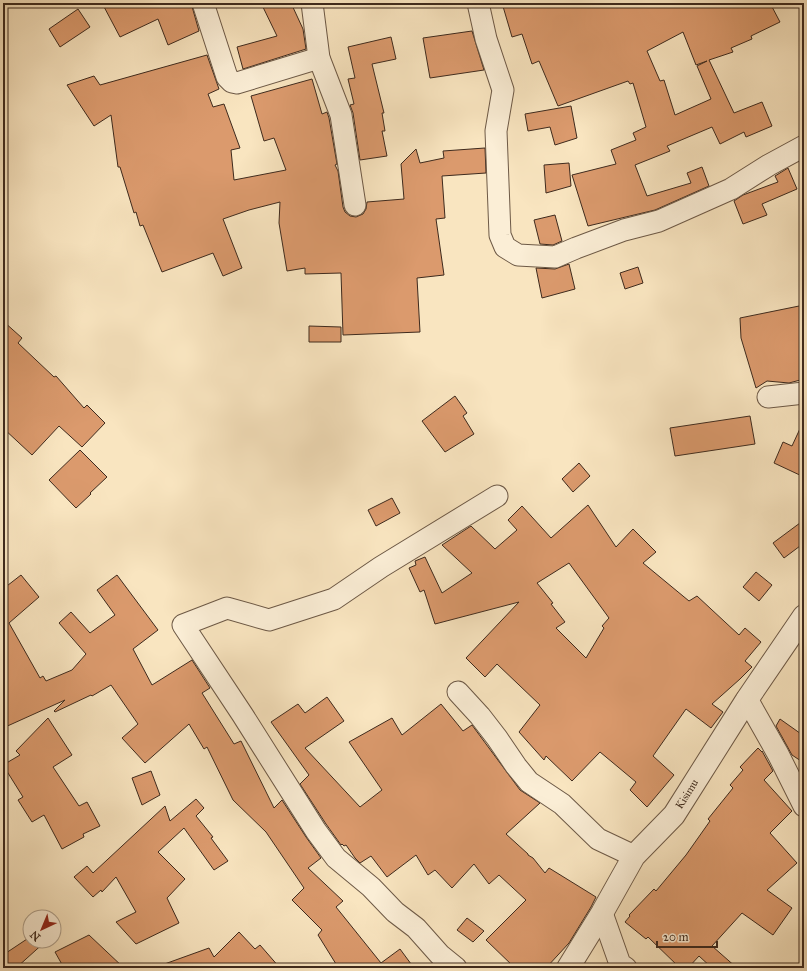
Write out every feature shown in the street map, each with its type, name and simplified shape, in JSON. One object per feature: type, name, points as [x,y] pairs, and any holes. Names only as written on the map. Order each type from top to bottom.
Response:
[{"type":"street","points":[[203,3],[228,77],[232,82],[237,83],[319,58]]},
{"type":"street","points":[[312,3],[319,58],[341,115],[355,205]]},
{"type":"street","points":[[478,3],[486,39],[503,90],[496,131],[500,235],[506,247],[518,256],[555,257],[624,230],[660,221],[732,189],[804,146]]},
{"type":"street","points":[[768,397],[804,393]]},
{"type":"street","points":[[456,968],[440,955],[416,928],[395,912],[371,887],[336,858],[316,831],[242,714],[183,625],[227,608],[269,620],[334,599],[381,567],[497,496]]},
{"type":"street","name":"Kisimu","points":[[568,968],[602,913],[634,856],[674,815],[747,699],[804,616]]},
{"type":"street","points":[[458,692],[498,738],[516,766],[529,782],[562,804],[598,839],[634,856]]},
{"type":"street","points":[[747,699],[778,754],[804,806]]},
{"type":"street","points":[[602,913],[620,964],[626,968]]},
{"type":"building","points":[[102,3],[191,3],[199,31],[168,45],[158,19],[120,37]]},
{"type":"building","points":[[261,3],[291,3],[303,29],[306,49],[243,69],[237,47],[277,36]]},
{"type":"building","points":[[502,3],[770,3],[780,22],[751,36],[752,39],[731,48],[733,52],[709,60],[734,113],[762,102],[772,126],[746,137],[744,132],[720,144],[712,127],[667,146],[670,151],[635,165],[647,196],[691,183],[687,173],[702,167],[709,186],[655,210],[588,226],[572,175],[616,164],[611,150],[636,140],[633,133],[646,127],[633,83],[630,84],[628,81],[558,106],[539,61],[532,64],[522,34],[512,37]],"holes":[[[683,32],[696,65],[707,61],[697,66],[711,99],[675,115],[664,80],[660,81],[647,51]]]},
{"type":"building","points":[[78,9],[90,27],[60,47],[49,29]]},
{"type":"building","points":[[472,31],[484,70],[430,78],[423,38]]},
{"type":"building","points":[[391,37],[396,59],[372,64],[384,113],[382,113],[385,131],[382,131],[387,156],[360,160],[353,113],[350,105],[354,104],[348,79],[355,78],[348,47]]},
{"type":"building","points":[[207,55],[219,89],[208,94],[213,107],[224,104],[240,148],[231,150],[234,180],[286,170],[274,138],[264,141],[251,96],[312,79],[322,114],[327,112],[329,118],[337,164],[335,165],[338,171],[343,207],[345,212],[350,216],[356,217],[363,214],[366,209],[367,202],[404,199],[401,164],[416,149],[420,163],[444,158],[443,151],[485,148],[486,173],[442,176],[445,218],[436,219],[444,275],[417,278],[420,332],[343,335],[341,273],[305,274],[305,268],[287,271],[279,223],[280,202],[223,219],[242,268],[223,276],[213,253],[162,272],[143,225],[140,226],[136,212],[134,213],[120,167],[118,167],[111,115],[94,126],[67,85],[94,76],[100,85]]},
{"type":"building","points":[[571,106],[577,138],[555,145],[550,127],[528,131],[525,114]]},
{"type":"building","points":[[569,163],[571,186],[546,193],[544,165]]},
{"type":"building","points":[[788,168],[797,189],[762,204],[767,215],[743,224],[734,201],[743,195],[778,182],[775,176]]},
{"type":"building","points":[[555,215],[562,241],[553,245],[540,244],[534,220]]},
{"type":"building","points":[[569,264],[575,289],[542,298],[536,268],[555,269]]},
{"type":"building","points":[[638,267],[643,283],[625,289],[620,273]]},
{"type":"building","points":[[804,305],[804,379],[789,383],[767,381],[756,388],[741,338],[740,318]]},
{"type":"building","points":[[3,321],[22,338],[18,343],[54,377],[56,376],[84,408],[87,405],[105,423],[82,447],[59,426],[32,455],[3,428]]},
{"type":"building","points":[[309,326],[341,327],[341,342],[309,342]]},
{"type":"building","points":[[455,396],[467,413],[463,416],[474,434],[445,452],[422,421]]},
{"type":"building","points":[[750,416],[755,444],[675,456],[670,428]]},
{"type":"building","points":[[804,420],[804,477],[774,463],[783,442],[792,446]]},
{"type":"building","points":[[80,450],[107,477],[76,508],[49,480]]},
{"type":"building","points":[[579,463],[590,476],[573,492],[562,479]]},
{"type":"building","points":[[392,498],[400,513],[376,526],[368,510]]},
{"type":"building","points":[[588,505],[616,547],[633,529],[656,552],[643,563],[689,601],[697,596],[739,635],[745,628],[761,642],[745,661],[752,667],[712,704],[723,712],[711,728],[686,709],[653,756],[674,775],[647,807],[630,790],[636,782],[600,752],[572,781],[546,756],[544,760],[519,732],[540,705],[497,664],[485,677],[466,658],[519,602],[435,624],[424,590],[420,592],[409,568],[416,565],[415,561],[425,557],[442,593],[472,573],[442,545],[471,526],[495,549],[517,530],[508,520],[522,506],[551,538]],"holes":[[[569,563],[609,618],[602,626],[604,628],[586,658],[556,628],[565,622],[551,604],[553,603],[537,583]]]},
{"type":"building","points":[[804,520],[804,543],[784,558],[773,543]]},
{"type":"building","points":[[756,572],[772,585],[759,601],[743,587]]},
{"type":"building","points":[[21,575],[39,597],[9,623],[40,678],[43,676],[46,681],[72,670],[86,654],[59,623],[71,612],[90,633],[115,615],[97,590],[117,575],[158,630],[133,649],[152,685],[192,660],[210,688],[202,693],[234,744],[241,741],[274,808],[282,800],[321,858],[308,868],[343,901],[336,907],[381,963],[400,949],[414,968],[341,968],[336,964],[318,935],[322,930],[292,900],[304,888],[266,832],[233,800],[207,747],[204,749],[189,724],[145,763],[122,738],[138,724],[111,685],[92,696],[91,695],[55,712],[54,711],[65,700],[3,728],[3,589]]},
{"type":"building","points":[[327,697],[344,721],[305,748],[360,807],[382,790],[349,742],[392,718],[402,735],[441,704],[463,731],[472,725],[520,790],[540,803],[506,834],[533,858],[545,873],[549,868],[596,897],[569,943],[546,968],[515,968],[486,940],[526,900],[499,875],[489,884],[474,864],[452,888],[435,870],[428,875],[416,855],[387,877],[371,856],[360,863],[346,845],[341,845],[300,784],[309,775],[271,722],[298,704],[305,713]]},
{"type":"building","points":[[48,718],[72,755],[53,767],[79,806],[87,802],[100,826],[83,834],[84,837],[62,849],[44,815],[32,822],[18,800],[23,797],[3,765],[20,755],[16,751]]},
{"type":"building","points":[[780,719],[804,736],[804,763],[792,755],[776,726]]},
{"type":"building","points":[[758,748],[762,751],[773,771],[764,780],[792,811],[770,833],[797,863],[767,890],[792,908],[773,935],[742,913],[712,946],[737,968],[712,968],[699,956],[688,968],[680,968],[648,937],[646,939],[625,922],[630,916],[629,915],[654,889],[656,891],[686,855],[710,821],[708,819],[733,788],[730,785],[743,770],[740,767]]},
{"type":"building","points":[[151,771],[160,795],[142,805],[132,778]]},
{"type":"building","points":[[196,799],[204,808],[196,816],[213,837],[211,838],[228,861],[214,870],[184,828],[158,852],[185,879],[167,898],[179,923],[136,944],[116,922],[136,912],[116,877],[102,892],[101,890],[93,897],[74,877],[87,866],[93,873],[165,806],[170,821]]},
{"type":"building","points":[[467,918],[484,931],[473,942],[457,930]]},
{"type":"building","points":[[239,932],[255,949],[260,945],[280,968],[159,968],[159,966],[209,948],[214,957]]},
{"type":"building","points":[[89,935],[124,968],[64,968],[55,952]]},
{"type":"building","points":[[22,942],[22,949],[37,949],[16,968],[3,968],[3,955]]}]
